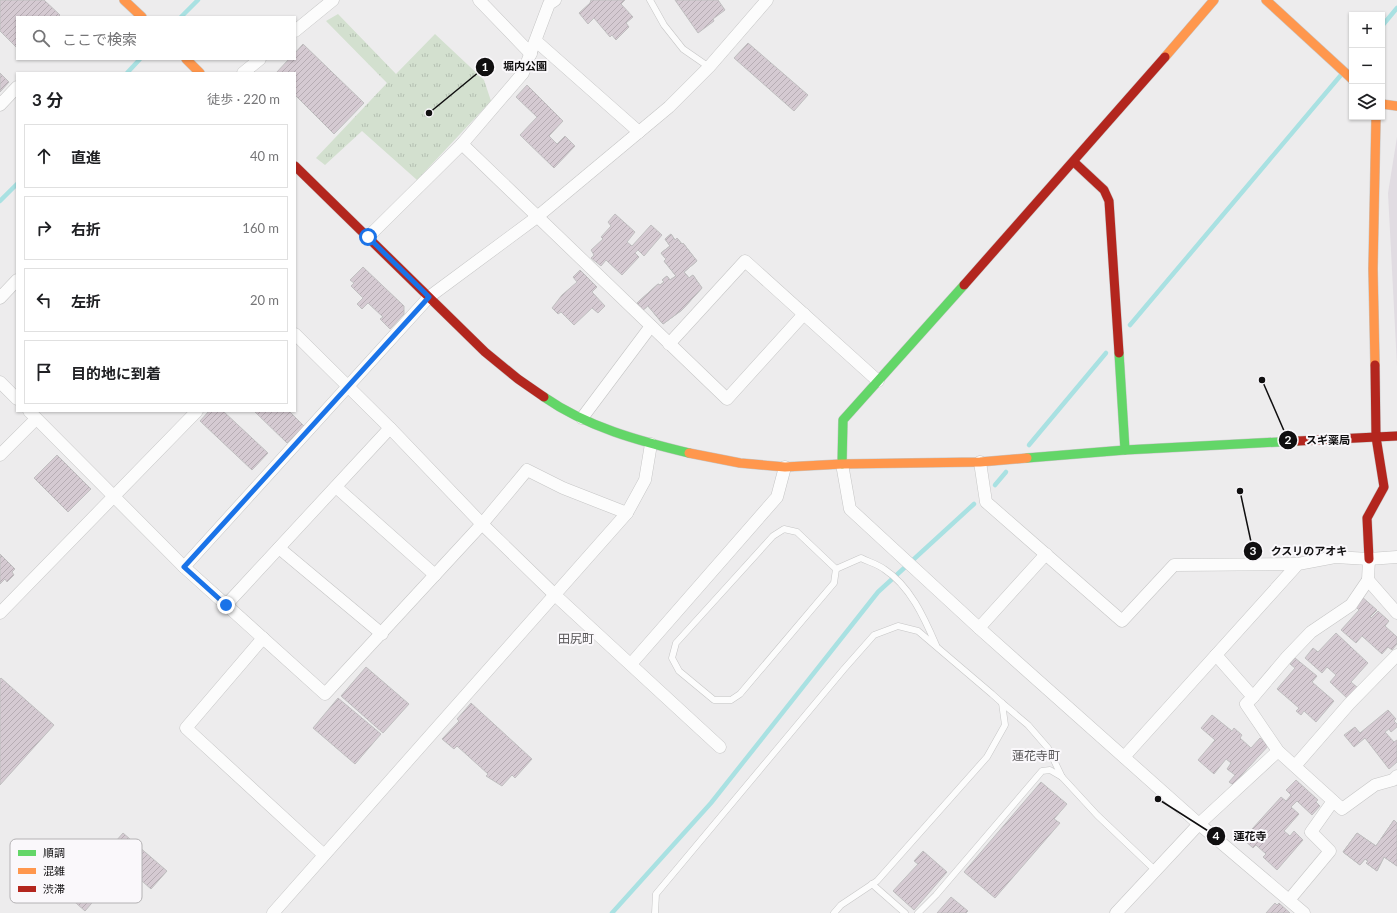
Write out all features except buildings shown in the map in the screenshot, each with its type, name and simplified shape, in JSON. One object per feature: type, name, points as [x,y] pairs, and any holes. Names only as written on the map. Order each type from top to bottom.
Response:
[{"type":"street","points":[[124,0],[141,16]]},
{"type":"street","points":[[479,0],[531,54]]},
{"type":"street","points":[[368,237],[462,144],[523,73],[549,4],[554,0]]},
{"type":"street","points":[[184,567],[429,297],[538,217],[669,107],[709,67],[767,0]]},
{"type":"street","points":[[1214,0],[1074,162],[843,420],[842,464],[850,508],[979,628],[1200,824],[1304,913]]},
{"type":"street","points":[[1266,0],[1349,77]]},
{"type":"street","points":[[296,30],[325,3]]},
{"type":"street","points":[[536,41],[639,132]]},
{"type":"street","points":[[187,60],[199,72]]},
{"type":"street","points":[[243,72],[259,60]]},
{"type":"street","points":[[0,105],[16,88]]},
{"type":"street","points":[[1385,104],[1397,106]]},
{"type":"street","points":[[1376,120],[1373,269],[1376,437],[1384,487],[1367,518],[1369,558],[1368,580],[1351,605],[1328,622],[1311,632],[1246,704],[1278,751],[1342,809],[1375,785],[1394,780],[1397,776]]},
{"type":"street","points":[[462,144],[726,399],[804,314]]},
{"type":"street","points":[[1074,162],[1104,190],[1109,201],[1125,450]]},
{"type":"street","points":[[296,167],[485,352],[518,379],[551,402],[582,418],[619,434],[699,456],[740,463],[786,467],[842,464],[980,462],[1125,450],[1397,436]]},
{"type":"street","points":[[668,344],[746,261],[878,381]]},
{"type":"street","points":[[0,298],[16,281]]},
{"type":"street","points":[[582,418],[650,326]]},
{"type":"street","points":[[296,335],[390,428],[482,524],[555,595],[720,747]]},
{"type":"street","points":[[0,382],[16,398]]},
{"type":"street","points":[[0,613],[114,496],[190,413]]},
{"type":"street","points":[[0,455],[33,415],[184,567],[325,694],[482,524],[526,470],[563,488],[627,513]]},
{"type":"street","points":[[226,605],[390,428]]},
{"type":"street","points":[[273,913],[627,513],[645,480],[651,444]]},
{"type":"street","points":[[980,462],[986,502],[1122,621],[1174,565],[1298,564],[1335,557],[1397,557]]},
{"type":"street","points":[[631,664],[777,497],[786,467]]},
{"type":"street","points":[[336,487],[435,575]]},
{"type":"street","points":[[279,548],[382,634]]},
{"type":"street","points":[[979,628],[1046,554]]},
{"type":"street","points":[[1124,757],[1298,564]]},
{"type":"street","points":[[1368,580],[1397,613]]},
{"type":"street","points":[[263,638],[186,728],[324,855]]},
{"type":"street","points":[[1216,655],[1253,697]]},
{"type":"street","points":[[1295,766],[1349,704],[1397,655]]},
{"type":"street","points":[[1116,913],[1200,824],[1278,751]]},
{"type":"street","points":[[1289,900],[1330,851],[1311,832],[1333,801]]},
{"type":"lane","points":[[650,0],[664,25],[683,48],[709,67]]},
{"type":"lane","points":[[784,529],[797,532],[836,569],[834,583],[740,694],[731,700],[714,700],[679,671],[672,658],[676,643],[773,536],[784,529]]},
{"type":"lane","points":[[836,569],[861,558],[884,569],[904,586],[920,609],[936,646]]},
{"type":"lane","points":[[655,913],[656,894],[685,858],[874,635],[898,626],[918,631],[1028,725],[1048,748],[1062,777],[1097,815],[1156,871]]},
{"type":"lane","points":[[834,913],[841,905],[877,881],[987,757],[1005,725],[1002,703]]},
{"type":"lane","points":[[918,913],[936,895],[1042,771],[1050,770],[1062,777]]},
{"type":"lane","points":[[872,884],[905,913]]},
{"type":"shaded area","points":[[1397,137],[1397,366],[1388,193]]},
{"type":"green space","points":[[338,14],[396,74],[435,34],[484,80],[491,101],[417,180],[362,131],[325,165],[316,158],[387,83],[326,21]]},
{"type":"waterway","points":[[182,16],[198,0]]},
{"type":"waterway","points":[[1385,22],[1397,8]]},
{"type":"waterway","points":[[128,72],[139,60]]},
{"type":"waterway","points":[[1130,325],[1341,75]]},
{"type":"waterway","points":[[0,201],[16,185]]},
{"type":"waterway","points":[[1029,445],[1106,353]]},
{"type":"waterway","points":[[995,485],[1006,472]]},
{"type":"waterway","points":[[612,913],[711,803],[878,592],[974,504]]},
{"type":"traffic: fast","points":[[842,464],[843,420],[964,285]]},
{"type":"traffic: fast","points":[[1119,353],[1125,450]]},
{"type":"traffic: fast","points":[[544,397],[578,417],[614,432],[689,453]]},
{"type":"traffic: fast","points":[[1027,458],[1125,450],[1298,441]]},
{"type":"traffic: slow","points":[[124,0],[141,16]]},
{"type":"traffic: slow","points":[[1165,57],[1214,0]]},
{"type":"traffic: slow","points":[[1266,0],[1349,76]]},
{"type":"traffic: slow","points":[[187,60],[199,72]]},
{"type":"traffic: slow","points":[[1385,104],[1397,106]]},
{"type":"traffic: slow","points":[[1375,365],[1373,269],[1376,120]]},
{"type":"traffic: slow","points":[[689,453],[740,463],[785,467],[842,464],[980,462],[1027,458]]},
{"type":"traffic: jam","points":[[964,285],[1165,57]]},
{"type":"traffic: jam","points":[[1074,162],[1104,190],[1109,201],[1119,353]]},
{"type":"traffic: jam","points":[[296,167],[485,352],[518,379],[544,397]]},
{"type":"traffic: jam","points":[[1375,365],[1376,437],[1397,436]]},
{"type":"traffic: jam","points":[[1298,441],[1376,437],[1384,487],[1367,518],[1369,559]]},
{"type":"place","name":"堀内公園","points":[[429,113]]},
{"type":"place","name":"スギ薬局","points":[[1262,380]]},
{"type":"place","name":"クスリのアオキ","points":[[1240,491]]},
{"type":"place","name":"蓮花寺","points":[[1158,799]]},
{"type":"district","name":"田尻町","points":[[576,638]]},
{"type":"district","name":"蓮花寺町","points":[[1036,755]]},
{"type":"route","points":[[226,605],[184,567],[429,297],[368,237]]}]
